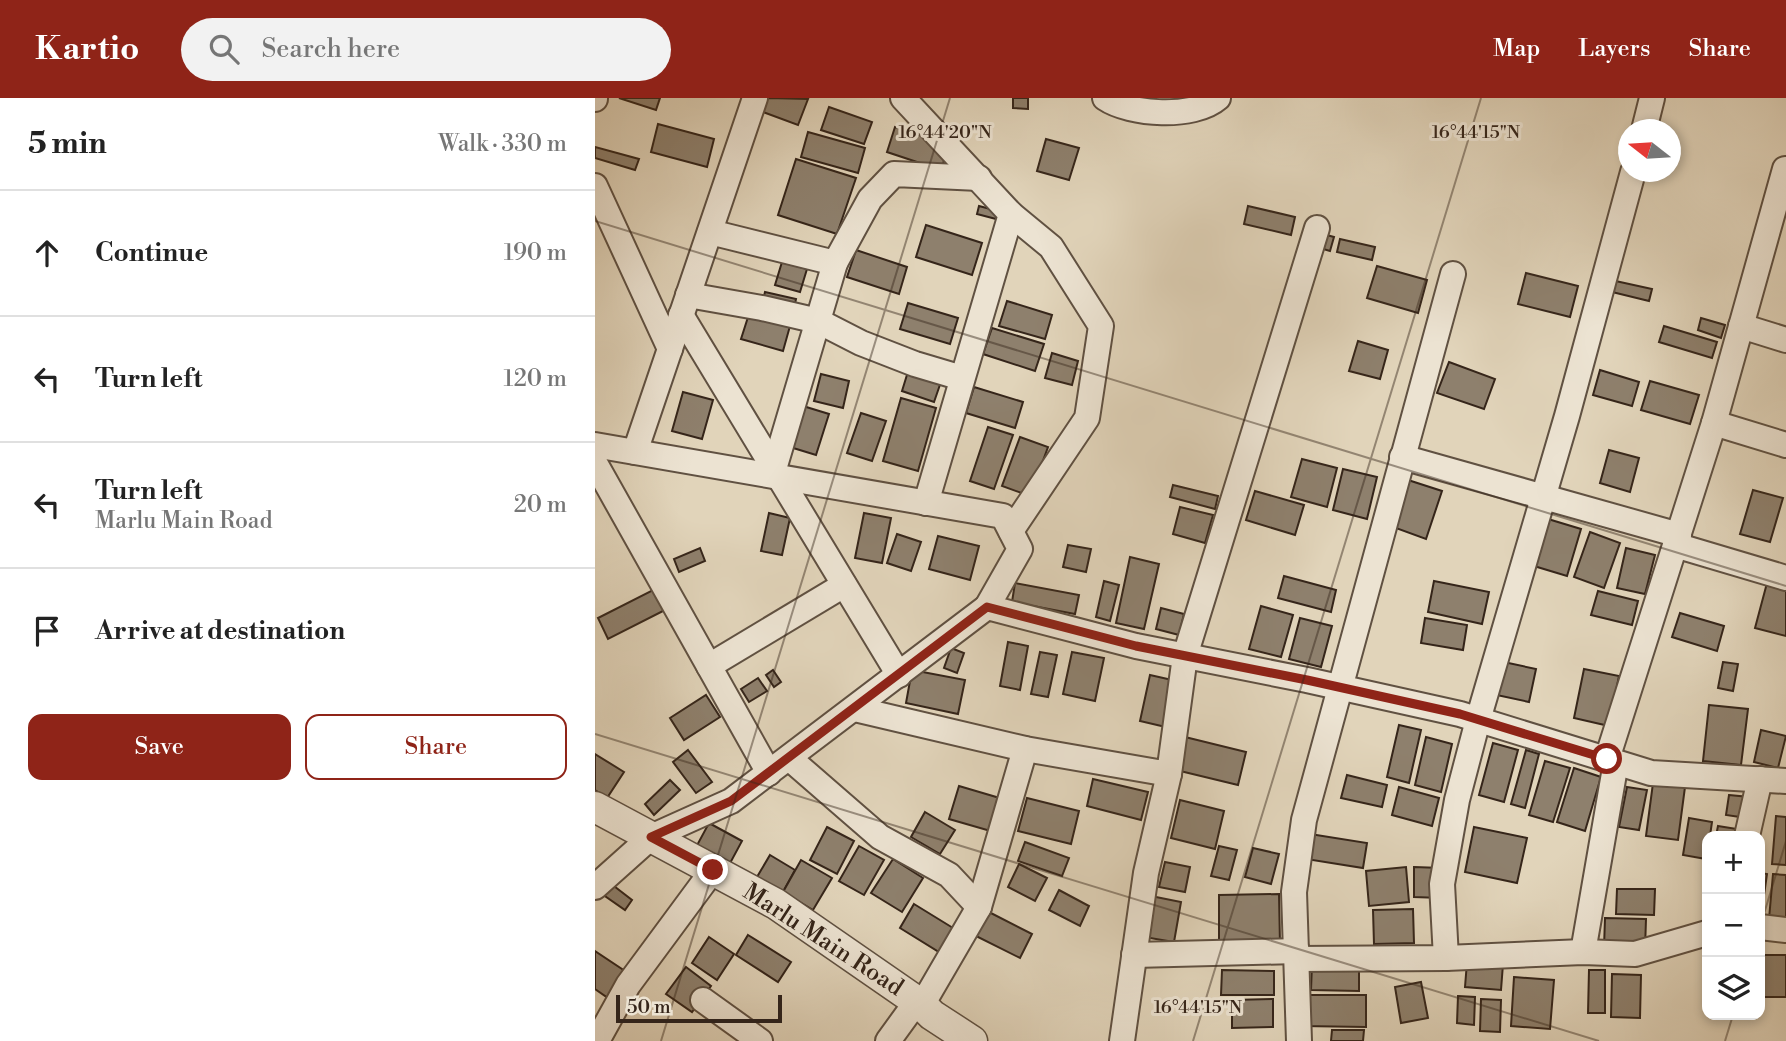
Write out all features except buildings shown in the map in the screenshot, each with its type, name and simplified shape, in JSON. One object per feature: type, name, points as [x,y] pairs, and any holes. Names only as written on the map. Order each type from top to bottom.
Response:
[{"type":"street","points":[[635,452],[755,98]]},
{"type":"street","points":[[903,98],[1011,214],[1051,247],[1101,326],[1087,418],[1011,531]]},
{"type":"street","points":[[1105,98],[1120,107],[1149,112],[1196,109],[1210,105],[1217,98]]},
{"type":"street","points":[[1647,119],[1652,99]]},
{"type":"street","points":[[1583,952],[1611,760],[1741,326],[1780,213],[1785,169]]},
{"type":"street","points":[[777,473],[835,263],[870,199],[894,174],[979,178]]},
{"type":"street","points":[[1446,958],[1442,884],[1457,800],[1630,182]]},
{"type":"street","points":[[595,186],[670,349]]},
{"type":"street","points":[[926,503],[1011,214]]},
{"type":"street","points":[[1122,1041],[1146,873],[1170,774],[1185,656],[1317,228]]},
{"type":"street","points":[[709,232],[835,263]]},
{"type":"street","points":[[1299,1041],[1294,892],[1304,820],[1453,274]]},
{"type":"street","points":[[685,305],[762,308],[818,321],[861,343],[915,364],[962,378]]},
{"type":"street","points":[[685,305],[777,473],[899,675]]},
{"type":"street","points":[[1741,326],[1786,340]]},
{"type":"street","points":[[1714,423],[1786,445]]},
{"type":"street","points":[[595,445],[777,473],[1003,516],[1020,549],[987,607],[731,801],[651,837],[595,887]]},
{"type":"street","points":[[1402,457],[1542,497],[1786,578]]},
{"type":"street","points":[[595,463],[769,773]]},
{"type":"street","points":[[709,666],[844,584]]},
{"type":"street","points":[[987,607],[1136,646],[1339,687],[1478,720],[1651,773],[1786,780]]},
{"type":"street","points":[[855,709],[1025,749],[1170,774]]},
{"type":"street","points":[[888,1041],[919,1003],[979,907],[1025,749]]},
{"type":"street","points":[[789,758],[880,836],[949,875],[979,907]]},
{"type":"street","points":[[1748,831],[1760,779]]},
{"type":"street","name":"Marlu Main Road","points":[[595,807],[776,904],[972,1041]]},
{"type":"street","points":[[597,1041],[628,985],[713,870]]},
{"type":"street","points":[[1765,928],[1786,930]]},
{"type":"street","points":[[1134,955],[1446,958],[1583,952],[1635,954],[1702,934]]},
{"type":"street","points":[[703,1000],[761,1041]]},
{"type":"route","points":[[713,870],[651,837],[731,801],[987,607],[1136,646],[1460,714],[1607,759]]}]
